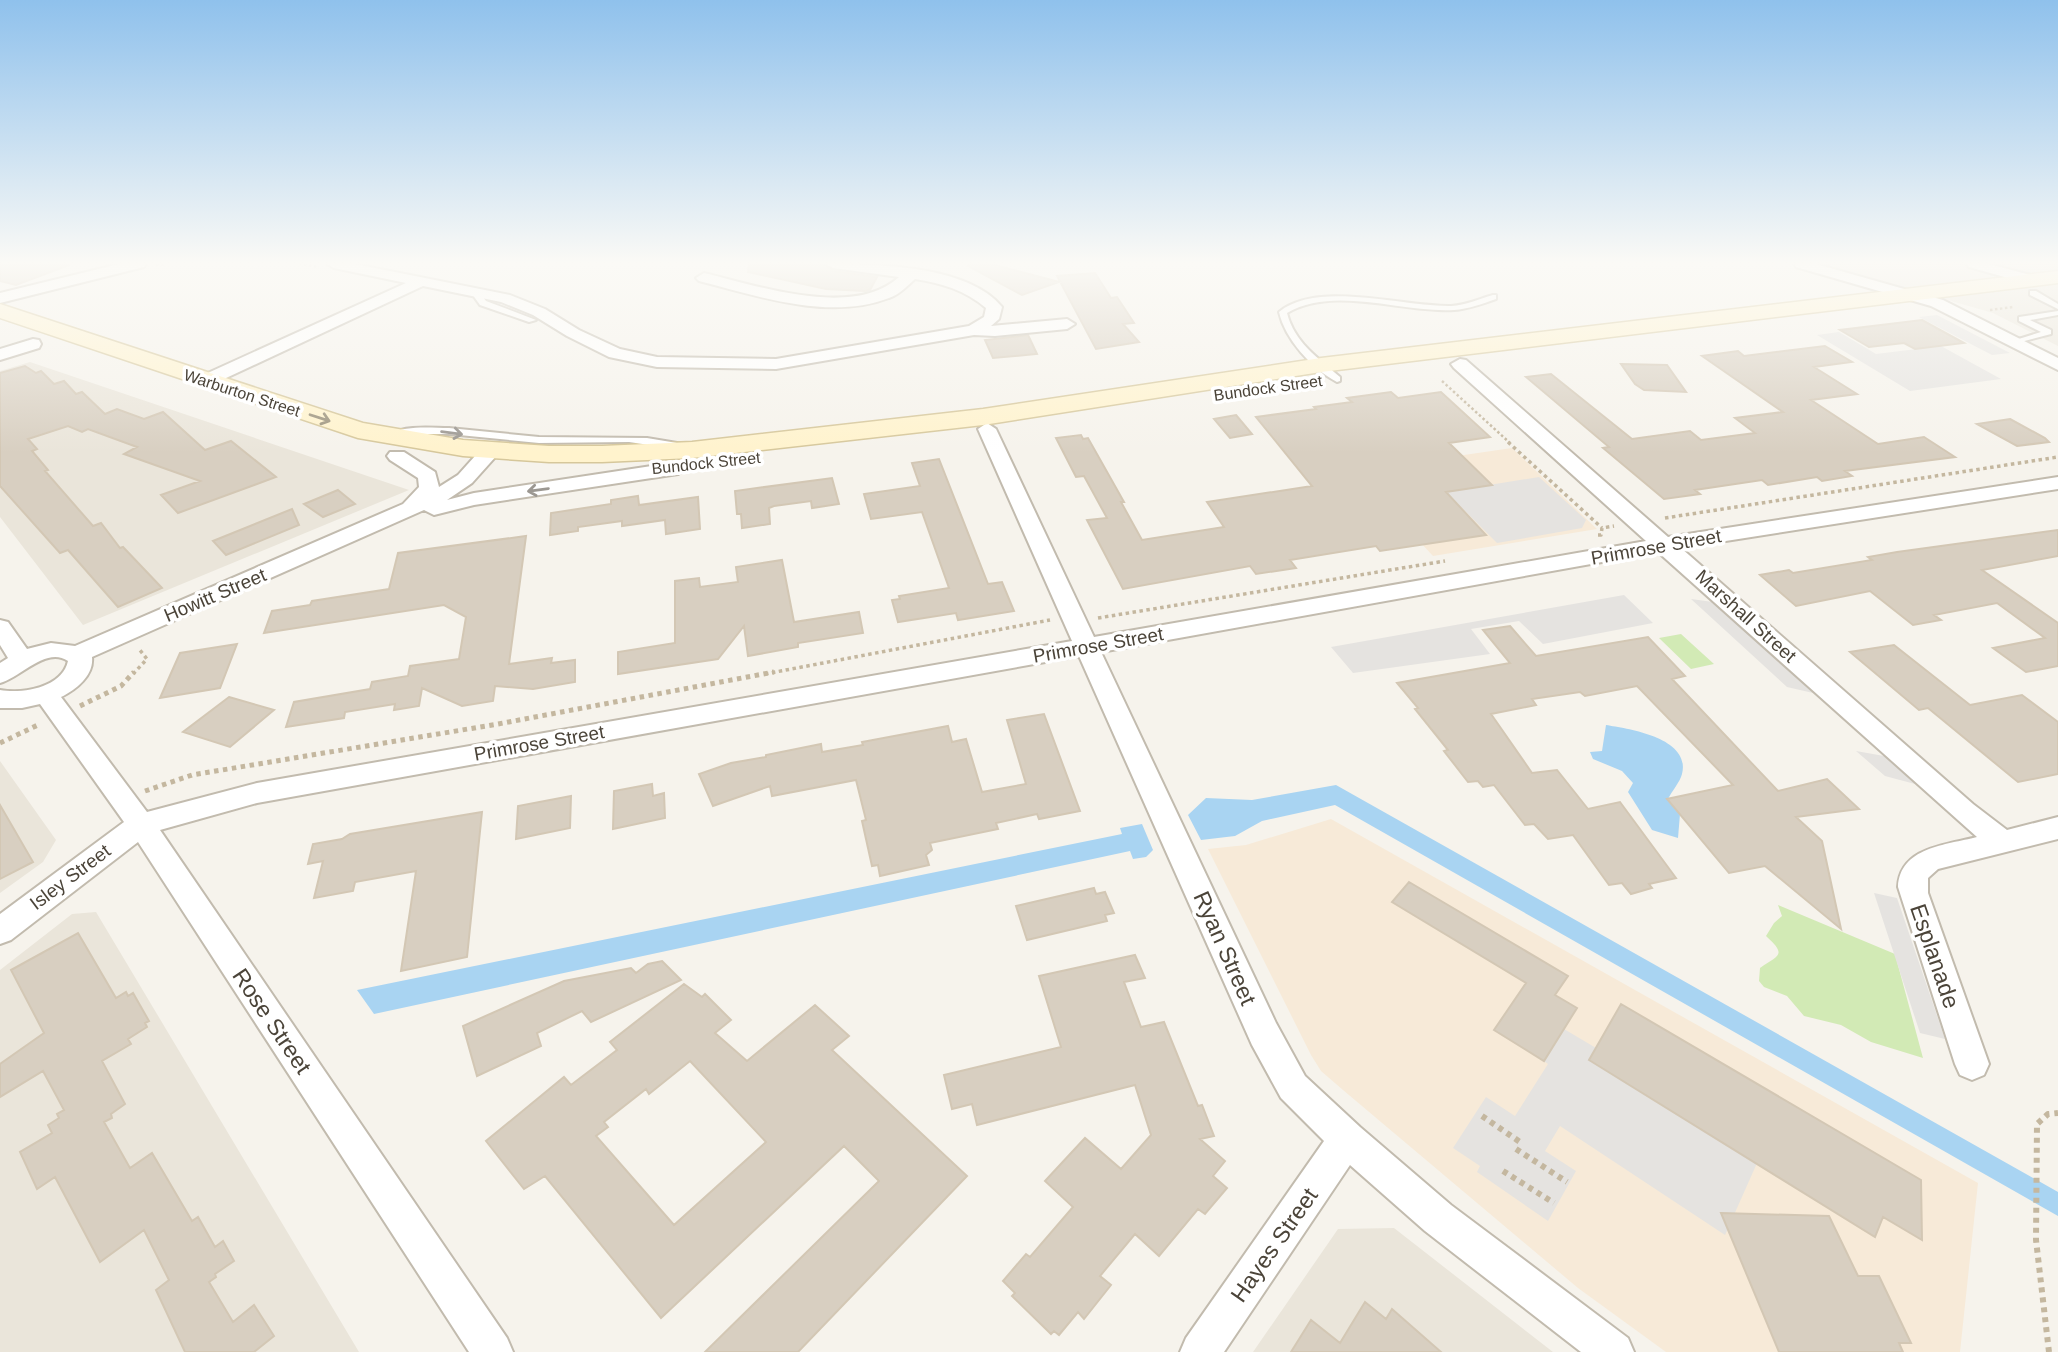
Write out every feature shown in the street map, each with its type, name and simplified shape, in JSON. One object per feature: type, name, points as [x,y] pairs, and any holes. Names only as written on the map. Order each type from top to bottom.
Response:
[{"type":"main road","name":"Warburton Street","points":[[47,327],[345,426],[391,446]]},
{"type":"main road","name":"Bundock Street","points":[[685,459],[1667,327]]},
{"type":"main road","name":"Bundock Street","points":[[493,459],[570,471],[987,429],[1329,372],[1451,372],[1767,327]]},
{"type":"main road","name":"Warburton Street","points":[[0,333],[313,436],[493,459]]},
{"type":"street","points":[[205,381],[322,327]]},
{"type":"street","points":[[563,327],[615,353],[657,362],[776,364],[974,330],[1035,327]]},
{"type":"street","points":[[974,330],[978,327]]},
{"type":"street","points":[[1984,327],[2058,365]]},
{"type":"street","points":[[0,355],[33,344]]},
{"type":"street","name":"Marshall Street","points":[[1451,372],[1666,544],[1962,811],[2001,840]]},
{"type":"street","name":"Ryan Street","points":[[987,429],[1280,1065],[1293,1087],[1347,1139],[1438,1218],[1614,1352]]},
{"type":"street","points":[[391,446],[428,475],[429,488],[410,510]]},
{"type":"street","name":"Howitt Street","points":[[447,505],[466,494],[493,459]]},
{"type":"street","name":"Howitt Street","points":[[77,654],[410,510],[452,489],[493,459]]},
{"type":"street","name":"Howitt Street","points":[[353,536],[447,505],[685,459]]},
{"type":"street","name":"Primrose Street","points":[[141,824],[257,793],[1666,544],[2058,483]]},
{"type":"street","points":[[0,627],[22,660]]},
{"type":"street","points":[[0,675],[22,660],[47,652],[77,654],[81,659],[77,673],[46,694],[17,701],[0,699]]},
{"type":"street","name":"Rose Street","points":[[46,694],[141,824],[493,1352]]},
{"type":"street","name":"Isley Street","points":[[0,931],[141,824]]},
{"type":"street","name":"Esplanade","points":[[1972,1064],[1913,893],[1912,880],[1917,868],[1928,860],[2058,828]]},
{"type":"street","name":"Hayes Street","points":[[1200,1352],[1347,1139]]},
{"type":"lane","points":[[1288,327],[1295,341],[1329,372]]},
{"type":"lane","points":[[2013,342],[2053,333]]},
{"type":"lane","points":[[391,446],[419,429],[536,440],[591,442],[645,438],[685,459]]},
{"type":"path","points":[[1451,372],[1602,528]]},
{"type":"path","points":[[2049,1352],[2036,1240],[2037,1124],[2048,1114],[2058,1113]]},
{"type":"path","points":[[1482,1116],[1567,1182]]},
{"type":"path","points":[[1503,1171],[1554,1203]]},
{"type":"shaded area","points":[[1938,327],[1960,327],[2010,353],[1992,355]]},
{"type":"shaded area","points":[[2021,327],[2058,327],[2058,346]]},
{"type":"shaded area","points":[[1839,332],[1876,354],[1941,346],[2001,379],[1910,391],[1817,335]]},
{"type":"shaded area","points":[[30,362],[409,490],[83,625],[0,517],[0,371]]},
{"type":"shaded area","points":[[1512,448],[1597,529],[1433,556],[1354,471]]},
{"type":"shaded area","points":[[1539,477],[1586,520],[1582,528],[1497,543],[1446,492]]},
{"type":"shaded area","points":[[1624,595],[1653,623],[1543,644],[1519,621],[1471,629],[1490,654],[1353,673],[1331,647]]},
{"type":"shaded area","points":[[1691,599],[1713,602],[1813,693],[1787,687]]},
{"type":"shaded area","points":[[1856,751],[1884,756],[1915,784],[1885,776]]},
{"type":"shaded area","points":[[0,761],[56,840],[43,862],[0,893]]},
{"type":"shaded area","points":[[1331,819],[1978,1183],[1960,1352],[1666,1352],[1578,1288],[1343,1090],[1321,1071],[1311,1055],[1208,849],[1246,845]]},
{"type":"shaded area","points":[[1874,893],[1897,898],[1945,1039],[1920,1033]]},
{"type":"shaded area","points":[[96,912],[359,1352],[0,1352],[0,970],[72,914]]},
{"type":"shaded area","points":[[1564,1029],[1596,1048],[1589,1060],[1757,1163],[1725,1235],[1560,1126],[1545,1151],[1576,1171],[1548,1221],[1477,1172],[1480,1166],[1453,1148],[1486,1097],[1515,1116],[1548,1064],[1544,1061]]},
{"type":"shaded area","points":[[1394,1228],[1553,1352],[1253,1352],[1338,1229]]},
{"type":"green space","points":[[1681,634],[1714,664],[1691,669],[1659,638]]},
{"type":"green space","points":[[1778,905],[1895,954],[1923,1058],[1871,1042],[1841,1025],[1804,1016],[1787,996],[1764,987],[1759,981],[1760,968],[1776,957],[1779,951],[1766,936],[1782,916]]},
{"type":"water","points":[[1606,725],[1656,737],[1677,752],[1682,762],[1682,774],[1668,799],[1680,814],[1678,838],[1652,830],[1628,792],[1633,783],[1622,771],[1593,759],[1590,752],[1602,751]]},
{"type":"water","points":[[1336,785],[2058,1192],[2058,1216],[1335,805],[1262,821],[1235,836],[1201,840],[1188,815],[1206,798],[1252,800]]},
{"type":"water","points":[[1142,824],[1153,850],[1146,857],[1133,859],[1130,851],[374,1014],[357,990],[1122,834],[1120,828]]},
{"type":"building","points":[[1084,327],[1126,327],[1139,342],[1096,349]]},
{"type":"building","points":[[1864,327],[1935,327],[1964,343],[1915,349],[1904,343],[1869,347],[1840,330]]},
{"type":"building","points":[[1028,335],[1037,354],[993,358],[985,340]]},
{"type":"building","points":[[1825,346],[1852,362],[1814,367],[1857,394],[1811,400],[1878,444],[1924,437],[1955,457],[1845,471],[1852,476],[1822,481],[1817,477],[1768,485],[1762,480],[1695,490],[1700,494],[1664,499],[1603,448],[1609,447],[1526,377],[1551,374],[1632,439],[1690,431],[1701,440],[1755,433],[1735,418],[1783,412],[1702,356],[1738,351],[1744,356]]},
{"type":"building","points":[[1621,364],[1667,365],[1686,392],[1644,390],[1635,384]]},
{"type":"building","points":[[25,366],[36,373],[41,371],[54,384],[64,381],[76,394],[82,392],[105,414],[117,409],[144,419],[163,412],[205,450],[231,441],[276,477],[178,513],[161,495],[200,481],[124,454],[137,447],[88,429],[82,432],[68,426],[28,439],[37,449],[32,451],[48,470],[45,471],[93,526],[101,523],[120,548],[123,547],[162,588],[118,607],[68,550],[60,553],[0,486],[0,373]]},
{"type":"building","points":[[1391,392],[1398,398],[1441,392],[1490,437],[1449,443],[1492,485],[1446,492],[1486,535],[1380,551],[1376,546],[1290,560],[1296,568],[1256,574],[1250,566],[1123,589],[1087,520],[1107,518],[1084,476],[1076,477],[1056,438],[1081,435],[1083,439],[1088,438],[1142,540],[1224,527],[1207,502],[1312,486],[1256,417],[1316,409],[1314,407],[1352,402],[1347,398]]},
{"type":"building","points":[[1236,415],[1252,434],[1230,438],[1214,419]]},
{"type":"building","points":[[2010,419],[2049,442],[2017,446],[1977,424]]},
{"type":"building","points":[[939,459],[988,584],[1002,582],[1014,611],[958,620],[956,613],[898,622],[892,600],[900,599],[899,596],[949,588],[922,512],[871,519],[864,494],[920,486],[912,463]]},
{"type":"building","points":[[832,478],[839,504],[812,508],[811,501],[774,506],[769,508],[770,524],[742,528],[741,514],[737,514],[735,491]]},
{"type":"building","points":[[338,490],[355,504],[323,517],[304,504]]},
{"type":"building","points":[[638,496],[639,505],[698,497],[700,529],[666,534],[665,520],[622,526],[622,521],[578,527],[578,531],[550,535],[551,513],[611,504],[611,500]]},
{"type":"building","points":[[292,509],[299,525],[226,555],[213,541]]},
{"type":"building","points":[[2058,530],[2058,556],[1982,570],[2058,623],[2058,666],[2026,672],[1993,648],[2045,638],[1997,603],[1934,615],[1941,620],[1913,625],[1870,591],[1796,606],[1760,575],[1789,570],[1793,573],[1872,560],[1868,557],[1897,552]]},
{"type":"building","points":[[526,536],[509,664],[552,658],[551,663],[575,660],[575,682],[533,689],[495,686],[493,701],[462,706],[422,688],[419,706],[394,710],[395,704],[345,712],[344,718],[286,727],[294,702],[370,689],[372,682],[408,676],[410,666],[459,659],[466,617],[444,605],[264,633],[272,611],[310,605],[312,601],[389,589],[398,553]]},
{"type":"building","points":[[782,560],[794,622],[859,612],[863,633],[798,643],[798,647],[748,656],[744,626],[718,659],[618,674],[618,652],[675,643],[675,581],[699,578],[700,587],[738,582],[736,567]]},
{"type":"building","points":[[1510,626],[1536,656],[1648,637],[1685,676],[1672,679],[1778,791],[1827,779],[1859,809],[1796,817],[1822,841],[1841,929],[1765,866],[1729,873],[1667,799],[1733,785],[1637,686],[1585,696],[1580,692],[1532,699],[1536,705],[1491,714],[1532,773],[1557,770],[1588,809],[1620,802],[1676,878],[1649,884],[1652,888],[1631,894],[1622,883],[1609,885],[1573,835],[1548,839],[1534,824],[1525,825],[1494,785],[1483,787],[1478,781],[1468,782],[1444,751],[1448,750],[1415,709],[1418,708],[1397,683],[1510,663],[1483,630]]},
{"type":"building","points":[[237,644],[220,688],[160,698],[180,653]]},
{"type":"building","points":[[1894,645],[1970,705],[2022,695],[2058,722],[2058,774],[2018,782],[1928,708],[1919,710],[1850,652]]},
{"type":"building","points":[[229,697],[274,710],[230,747],[183,732]]},
{"type":"building","points":[[1044,714],[1080,811],[1039,819],[1037,814],[996,823],[998,829],[930,843],[932,850],[926,855],[929,865],[880,876],[878,865],[872,866],[862,821],[866,820],[856,780],[772,796],[770,786],[713,806],[699,774],[731,763],[821,744],[822,752],[948,726],[952,742],[966,739],[982,792],[1026,784],[1007,720]]},
{"type":"building","points":[[652,784],[653,796],[664,793],[665,818],[613,829],[614,791]]},
{"type":"building","points":[[571,796],[570,828],[516,839],[518,806]]},
{"type":"building","points":[[0,805],[33,862],[0,879]]},
{"type":"building","points":[[482,812],[467,957],[401,971],[416,871],[355,882],[353,891],[314,898],[323,861],[308,864],[313,844],[342,839],[350,834]]},
{"type":"building","points":[[1409,882],[1568,976],[1555,995],[1577,1008],[1544,1061],[1494,1030],[1526,983],[1392,902]]},
{"type":"building","points":[[1094,888],[1096,894],[1105,892],[1114,913],[1105,915],[1107,921],[1027,940],[1016,906]]},
{"type":"building","points":[[78,933],[116,998],[126,992],[128,996],[133,993],[149,1021],[145,1023],[147,1027],[128,1039],[131,1044],[102,1061],[125,1104],[111,1114],[112,1118],[104,1122],[130,1168],[152,1153],[192,1221],[198,1217],[215,1247],[223,1241],[234,1261],[215,1274],[216,1277],[209,1282],[233,1322],[254,1305],[274,1336],[254,1352],[185,1352],[156,1290],[169,1280],[144,1230],[100,1262],[55,1177],[37,1189],[20,1152],[52,1133],[48,1125],[59,1118],[57,1114],[64,1110],[43,1071],[0,1097],[0,1064],[44,1033],[11,970]]},
{"type":"building","points":[[1135,955],[1145,978],[1124,982],[1141,1027],[1164,1022],[1198,1106],[1202,1105],[1214,1136],[1200,1139],[1225,1161],[1213,1176],[1227,1188],[1205,1214],[1198,1209],[1159,1256],[1135,1234],[1100,1276],[1111,1285],[1084,1319],[1078,1312],[1059,1335],[1054,1331],[1051,1334],[1012,1296],[1015,1293],[1003,1281],[1026,1254],[1030,1257],[1073,1207],[1045,1181],[1085,1138],[1121,1169],[1151,1135],[1135,1085],[977,1125],[972,1104],[952,1109],[944,1075],[1061,1047],[1039,976]]},
{"type":"building","points":[[662,961],[681,980],[591,1022],[582,1011],[537,1033],[541,1046],[477,1076],[463,1026],[564,981],[631,968],[636,973],[648,964]]},
{"type":"building","points":[[684,984],[702,997],[705,994],[731,1020],[715,1033],[747,1061],[815,1005],[849,1036],[832,1050],[967,1176],[798,1352],[705,1352],[879,1181],[844,1146],[661,1318],[545,1176],[524,1189],[486,1141],[564,1077],[571,1085],[617,1050],[610,1042]],"holes":[[[690,1061],[766,1142],[674,1225],[596,1136],[608,1127],[604,1122],[646,1089],[649,1094]]]},
{"type":"building","points":[[1621,1004],[1921,1180],[1922,1240],[1883,1217],[1875,1237],[1589,1060]]},
{"type":"building","points":[[1721,1213],[1829,1216],[1858,1276],[1879,1276],[1911,1343],[1899,1343],[1903,1352],[1779,1352]]},
{"type":"building","points":[[1365,1302],[1386,1319],[1392,1309],[1441,1352],[1291,1352],[1311,1320],[1340,1343]]}]
